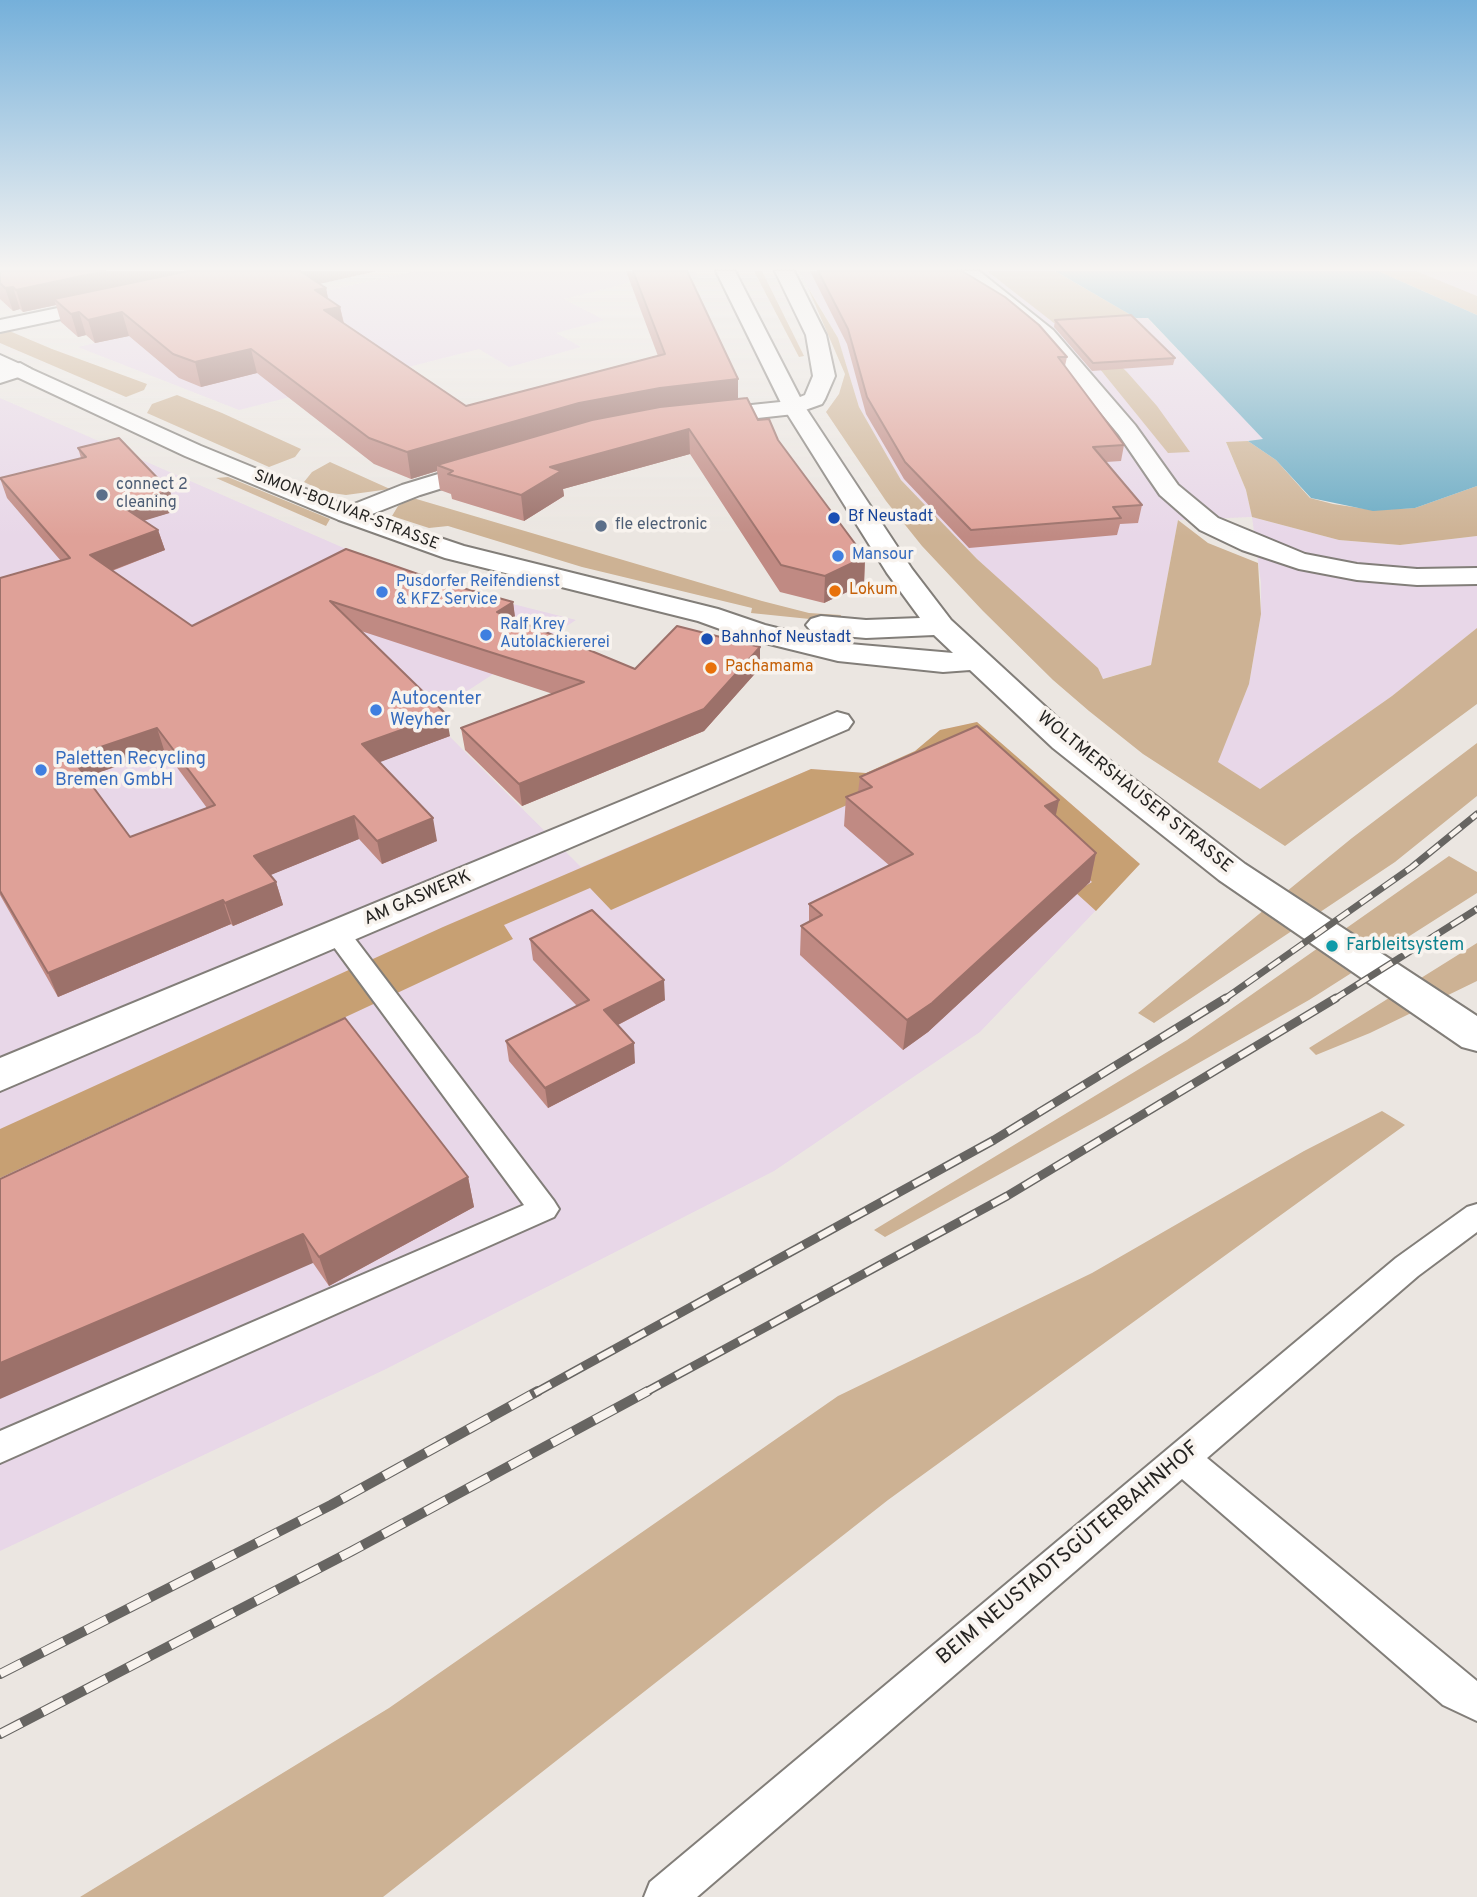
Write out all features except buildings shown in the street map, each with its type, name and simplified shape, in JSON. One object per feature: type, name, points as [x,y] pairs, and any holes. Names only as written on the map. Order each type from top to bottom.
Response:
[{"type":"street","name":"WOLTMERSHAUSER STRASSE","points":[[770,360],[794,407],[901,573],[941,626],[976,660],[1064,741],[1232,872],[1477,1036]]},
{"type":"street","points":[[675,421],[794,407],[814,399],[824,376],[821,360]]},
{"type":"street","points":[[1068,360],[1111,410],[1169,490],[1196,515],[1251,544],[1299,561],[1357,572],[1417,578],[1477,576]]},
{"type":"street","name":"SIMON-BOLIVAR-STRASSE","points":[[7,369],[193,451],[348,515],[455,552],[708,615],[755,632],[838,652],[943,663],[976,660]]},
{"type":"street","points":[[348,515],[411,489],[509,460]]},
{"type":"street","name":"SIMON-BOLIVAR-STRASSE","points":[[708,615],[866,629],[941,626]]},
{"type":"street","name":"AM GASWERK","points":[[4,1062],[337,933],[837,722]]},
{"type":"lane","points":[[0,1447],[544,1209],[337,933]]},
{"type":"lane","name":"BEIM NEUSTADTSGÜTERBAHNHOF","points":[[665,1897],[1407,1267],[1477,1216]]},
{"type":"lane","points":[[1182,1458],[1457,1691],[1477,1702]]},
{"type":"shaded area","points":[[39,360],[81,360],[147,384],[144,390],[126,397]]},
{"type":"shaded area","points":[[110,360],[438,360],[239,410]]},
{"type":"shaded area","points":[[497,360],[536,360],[509,367]]},
{"type":"shaded area","points":[[839,360],[845,360],[859,407],[901,480],[977,559],[1098,668],[1103,679],[1151,665],[1178,520],[1208,543],[1258,563],[1261,614],[1249,684],[1218,762],[1260,789],[1392,696],[1477,628],[1477,704],[1285,846],[1143,754],[1089,711],[1053,680],[983,611],[922,546],[886,501],[826,412],[839,394],[845,374]]},
{"type":"shaded area","points":[[845,360],[1187,360],[1264,439],[1226,443],[1246,490],[1252,517],[1178,520],[1151,665],[1102,679],[977,559],[901,480],[859,407]]},
{"type":"shaded area","points":[[1092,360],[1114,360],[1157,406],[1190,452],[1168,453]]},
{"type":"shaded area","points":[[177,395],[301,449],[295,457],[269,467],[147,413],[152,404]]},
{"type":"shaded area","points":[[0,398],[369,559],[501,601],[576,620],[429,716],[581,867],[811,769],[866,773],[915,751],[940,730],[977,722],[1140,864],[980,1032],[774,1171],[386,1369],[0,1551]]},
{"type":"shaded area","points":[[1248,441],[1276,460],[1310,498],[1333,504],[1373,510],[1415,508],[1477,486],[1477,536],[1400,545],[1339,540],[1252,517],[1246,490],[1226,442]]},
{"type":"shaded area","points":[[330,462],[390,489],[346,495],[325,492],[304,482],[312,472]]},
{"type":"shaded area","points":[[228,477],[330,519],[326,526],[216,478]]},
{"type":"shaded area","points":[[413,498],[762,601],[809,613],[841,615],[839,622],[751,613],[752,608],[582,567],[448,526],[429,528],[392,516],[398,506]]},
{"type":"shaded area","points":[[1252,517],[1339,540],[1400,545],[1477,536],[1477,628],[1392,696],[1260,789],[1217,762],[1249,684],[1261,614],[1261,583]]},
{"type":"shaded area","points":[[977,722],[1140,864],[1096,911],[1075,892],[1092,882],[1047,839],[973,749],[611,910],[590,888],[504,925],[513,939],[0,1178],[0,1129],[443,927],[811,769],[866,773],[915,751],[940,730]]},
{"type":"shaded area","points":[[1477,743],[1477,796],[1395,862],[1154,1023],[1138,1013],[1352,838]]},
{"type":"shaded area","points":[[1449,856],[1477,872],[1477,893],[1309,1000],[1104,1117],[885,1237],[874,1230],[1187,1040]]},
{"type":"shaded area","points":[[1477,943],[1477,981],[1370,1033],[1316,1055],[1309,1048]]},
{"type":"shaded area","points":[[1382,1111],[1405,1125],[888,1500],[383,1897],[80,1897],[389,1708],[838,1396],[1092,1273],[1304,1151]]},
{"type":"water","points":[[1187,360],[1477,360],[1477,486],[1415,508],[1373,511],[1311,498],[1276,460],[1248,441],[1263,439]]},
{"type":"railway","points":[[1225,999],[1412,867],[1477,814]]},
{"type":"railway","points":[[1333,1000],[1477,909]]},
{"type":"railway","points":[[644,1393],[1007,1196],[1336,998]]},
{"type":"railway","points":[[535,1393],[994,1140],[1225,999]]},
{"type":"railway","points":[[0,1674],[331,1505],[538,1391]]},
{"type":"railway","points":[[0,1734],[352,1551],[648,1391]]},
{"type":"place","name":"connect 2 cleaning","points":[[102,495]]},
{"type":"place","name":"Bf Neustadt","points":[[834,518]]},
{"type":"place","name":"fle electronic","points":[[601,526]]},
{"type":"place","name":"Mansour","points":[[838,556]]},
{"type":"place","name":"Lokum","points":[[835,591]]},
{"type":"place","name":"Pusdorfer Reifendienst & KFZ Service","points":[[382,592]]},
{"type":"place","name":"Ralf Krey Autolackiererei","points":[[486,635]]},
{"type":"place","name":"Bahnhof Neustadt","points":[[707,639]]},
{"type":"place","name":"Pachamama","points":[[711,668]]},
{"type":"place","name":"Autocenter Weyher","points":[[376,710]]},
{"type":"place","name":"Paletten Recycling Bremen GmbH","points":[[41,770]]},
{"type":"place","name":"Farbleitsystem","points":[[1332,946]]}]
